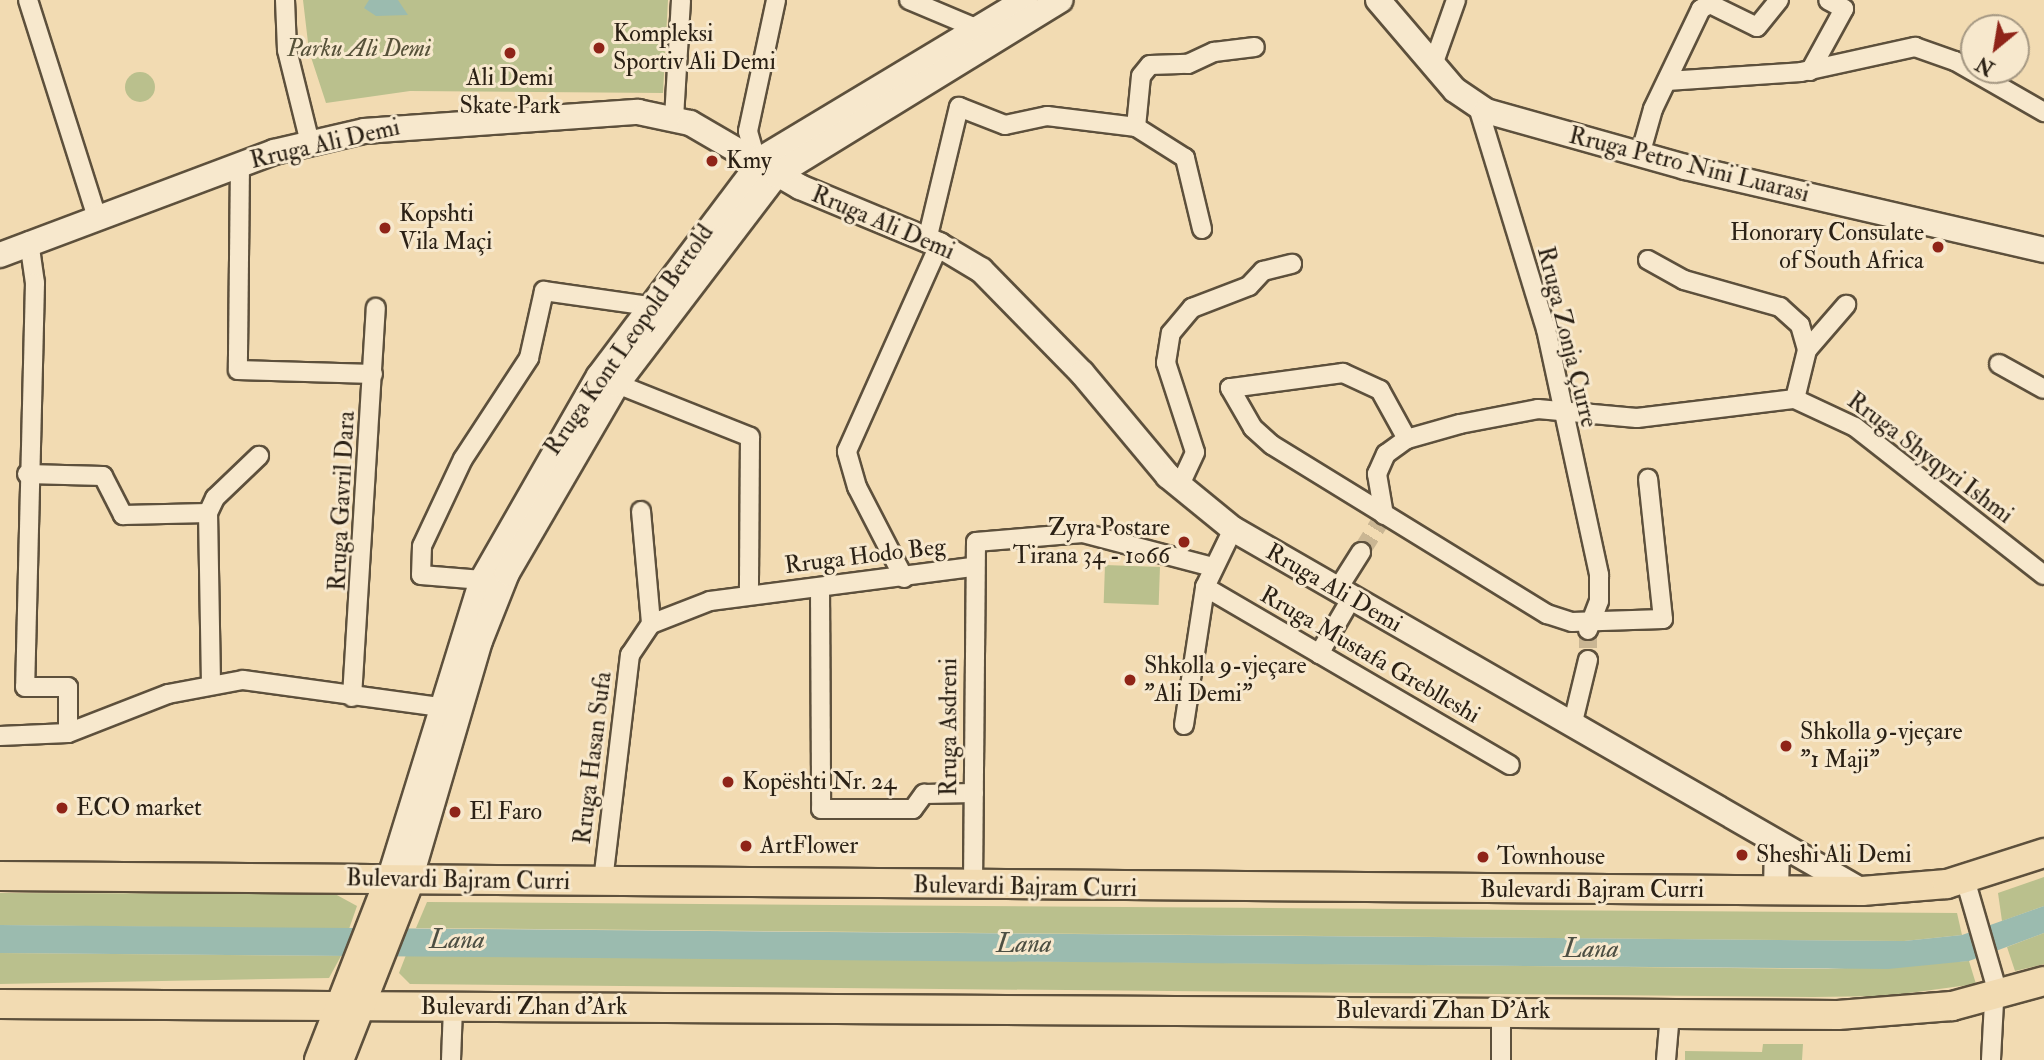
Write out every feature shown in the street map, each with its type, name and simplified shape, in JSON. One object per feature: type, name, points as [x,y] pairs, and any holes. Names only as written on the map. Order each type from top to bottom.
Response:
[{"type":"main road","points":[[766,169],[1025,0]]},
{"type":"main road","points":[[766,169],[1061,0]]},
{"type":"main road","name":"Rruga Petro Nini Luarasi","points":[[1378,0],[1433,65],[1478,107],[1640,155],[2044,250]]},
{"type":"main road","name":"Rruga Ali Demi","points":[[0,255],[29,241],[240,164],[310,143],[410,124],[638,112],[674,118],[766,169],[933,242],[981,270],[1040,328],[1179,487],[1233,529],[1862,891]]},
{"type":"main road","name":"Rruga Kont Leopold Bertold","points":[[395,894],[439,707],[482,580],[558,439],[650,306],[766,169]]},
{"type":"main road","name":"Rruga Kont Leopold Bertold","points":[[395,894],[480,641],[507,573],[617,384],[766,169]]},
{"type":"main road","points":[[1776,891],[1777,843]]},
{"type":"main road","name":"Bulevardi Bajram Curri","points":[[0,876],[395,894],[603,881],[1862,891],[1965,879],[2044,852]]},
{"type":"main road","points":[[339,1060],[351,1006],[395,894]]},
{"type":"main road","points":[[1994,986],[2044,981]]},
{"type":"main road","name":"Bulevardi Zhan D'Ark","points":[[1048,1009],[1838,1015],[1994,986]]},
{"type":"main road","name":"Bulevardi Zhan d'Ark","points":[[0,1004],[1048,1009]]},
{"type":"main road","points":[[319,1060],[351,1006]]},
{"type":"street","points":[[29,0],[97,218]]},
{"type":"street","points":[[285,0],[287,50],[310,143]]},
{"type":"street","points":[[674,118],[681,0]]},
{"type":"street","points":[[766,169],[748,131],[776,0]]},
{"type":"street","points":[[909,0],[978,29]]},
{"type":"street","points":[[1433,65],[1456,0]]},
{"type":"street","points":[[1640,155],[1667,81],[1705,6],[1757,27],[1779,0]]},
{"type":"street","points":[[1810,71],[1844,9],[1828,0]]},
{"type":"street","points":[[1136,127],[1141,76],[1150,65],[1188,64],[1214,52],[1255,47]]},
{"type":"street","points":[[1667,81],[1810,71],[1895,50],[1936,52],[2044,112]]},
{"type":"street","points":[[904,578],[857,487],[847,451],[933,242],[946,149],[958,107],[1005,125],[1047,116],[1136,127],[1185,158],[1202,229]]},
{"type":"street","name":"Rruga Zonja Çurre","points":[[1478,107],[1546,330],[1599,575],[1600,601],[1590,626]]},
{"type":"street","points":[[240,164],[238,370],[373,374]]},
{"type":"street","points":[[29,241],[35,283],[27,474],[25,687],[68,687],[68,733]]},
{"type":"street","points":[[1648,260],[1684,280],[1780,307],[1800,325],[1807,350]]},
{"type":"street","points":[[1179,487],[1195,452],[1166,363],[1171,333],[1192,308],[1250,286],[1263,271],[1292,264]]},
{"type":"street","points":[[482,580],[421,575],[422,546],[463,459],[529,358],[544,292],[650,306]]},
{"type":"street","points":[[1382,519],[1380,464],[1407,439],[1513,412],[1563,411],[1637,418],[1795,399],[1807,350],[1846,304]]},
{"type":"street","name":"Rruga Gavril Dara","points":[[352,697],[376,308]]},
{"type":"street","points":[[1999,364],[2044,389]]},
{"type":"street","points":[[1407,439],[1380,390],[1343,373],[1230,388],[1252,428],[1382,519],[1547,614],[1590,626],[1662,619],[1648,479]]},
{"type":"street","points":[[617,384],[750,437],[749,596]]},
{"type":"street","name":"Rruga Shyqyri Ishmi","points":[[1795,399],[1855,427],[2044,575]]},
{"type":"street","points":[[211,684],[208,513],[215,498],[259,456]]},
{"type":"street","points":[[27,474],[103,476],[123,515],[208,513]]},
{"type":"street","points":[[641,511],[651,624]]},
{"type":"street","points":[[1184,725],[1205,587],[1233,529]]},
{"type":"street","name":"Rruga Hodo Beg","points":[[635,642],[651,624],[686,607],[749,596],[820,589],[972,567],[976,542],[1048,532],[1119,540],[1213,567]]},
{"type":"street","points":[[1319,654],[1361,552]]},
{"type":"street","name":"Rruga Asdreni","points":[[972,567],[973,886]]},
{"type":"street","name":"Rruga Mustafa Greblleshi","points":[[1205,587],[1510,765]]},
{"type":"street","points":[[820,589],[821,810],[913,809],[924,794],[974,793]]},
{"type":"street","name":"Rruga Hasan Sufa","points":[[603,881],[635,642]]},
{"type":"street","points":[[1572,726],[1588,660]]},
{"type":"street","points":[[0,736],[68,733],[168,694],[243,680],[439,707]]},
{"type":"street","points":[[1965,879],[1977,914],[1994,986],[1991,1060]]},
{"type":"street","points":[[451,1060],[453,1007]]},
{"type":"street","points":[[1501,1011],[1501,1060]]},
{"type":"street","points":[[1666,1060],[1670,1013]]},
{"type":"green space","name":"Parku Ali Demi","points":[[303,0],[668,0],[663,93],[410,91],[326,103],[309,51]]},
{"type":"green space","points":[[140,72],[151,76],[155,87],[151,98],[140,102],[129,98],[125,87],[129,76]]},
{"type":"green space","points":[[1105,565],[1160,567],[1159,605],[1104,603]]},
{"type":"green space","points":[[2044,877],[2044,906],[2002,921],[1998,893]]},
{"type":"green space","points":[[0,893],[335,894],[357,906],[349,929],[0,925]]},
{"type":"green space","points":[[427,902],[1957,913],[1962,935],[1904,941],[416,928]]},
{"type":"green space","points":[[2044,933],[2044,964],[2015,971],[2007,947]]},
{"type":"green space","points":[[0,953],[341,956],[329,978],[0,984]]},
{"type":"green space","points":[[406,955],[1828,969],[1969,961],[1976,984],[1887,996],[1813,997],[410,984],[399,973]]},
{"type":"green space","points":[[1763,1044],[1803,1044],[1802,1060],[1685,1060],[1685,1051],[1762,1052]]},
{"type":"water","points":[[369,0],[398,0],[408,15],[376,16],[364,8]]},
{"type":"water","name":"Lana","points":[[2044,906],[2044,933],[1969,961],[1888,969],[0,953],[0,925],[1904,941],[1962,935]]},
{"type":"tunnel","points":[[1361,552],[1379,523]]},
{"type":"tunnel","points":[[1588,630],[1588,660]]},
{"type":"place","name":"Kompleksi Sportiv Ali Demi","points":[[599,48]]},
{"type":"place","name":"Ali Demi Skate Park","points":[[510,53]]},
{"type":"place","name":"Kmy","points":[[712,161]]},
{"type":"place","name":"Kopshti Vila Maçi","points":[[385,228]]},
{"type":"place","name":"Honorary Consulate of South Africa","points":[[1938,247]]},
{"type":"place","name":"Zyra Postare Tirana 34 - 1066","points":[[1184,542]]},
{"type":"place","name":"Shkolla 9-vjeçare \"Ali Demi\"","points":[[1130,680]]},
{"type":"place","name":"Shkolla 9-vjeçare \"1 Maji\"","points":[[1786,746]]},
{"type":"place","name":"Kopështi Nr. 24","points":[[728,782]]},
{"type":"place","name":"ECO market","points":[[62,808]]},
{"type":"place","name":"El Faro","points":[[455,812]]},
{"type":"place","name":"ArtFlower","points":[[746,846]]},
{"type":"place","name":"Sheshi Ali Demi","points":[[1742,855]]},
{"type":"place","name":"Townhouse","points":[[1483,857]]}]
